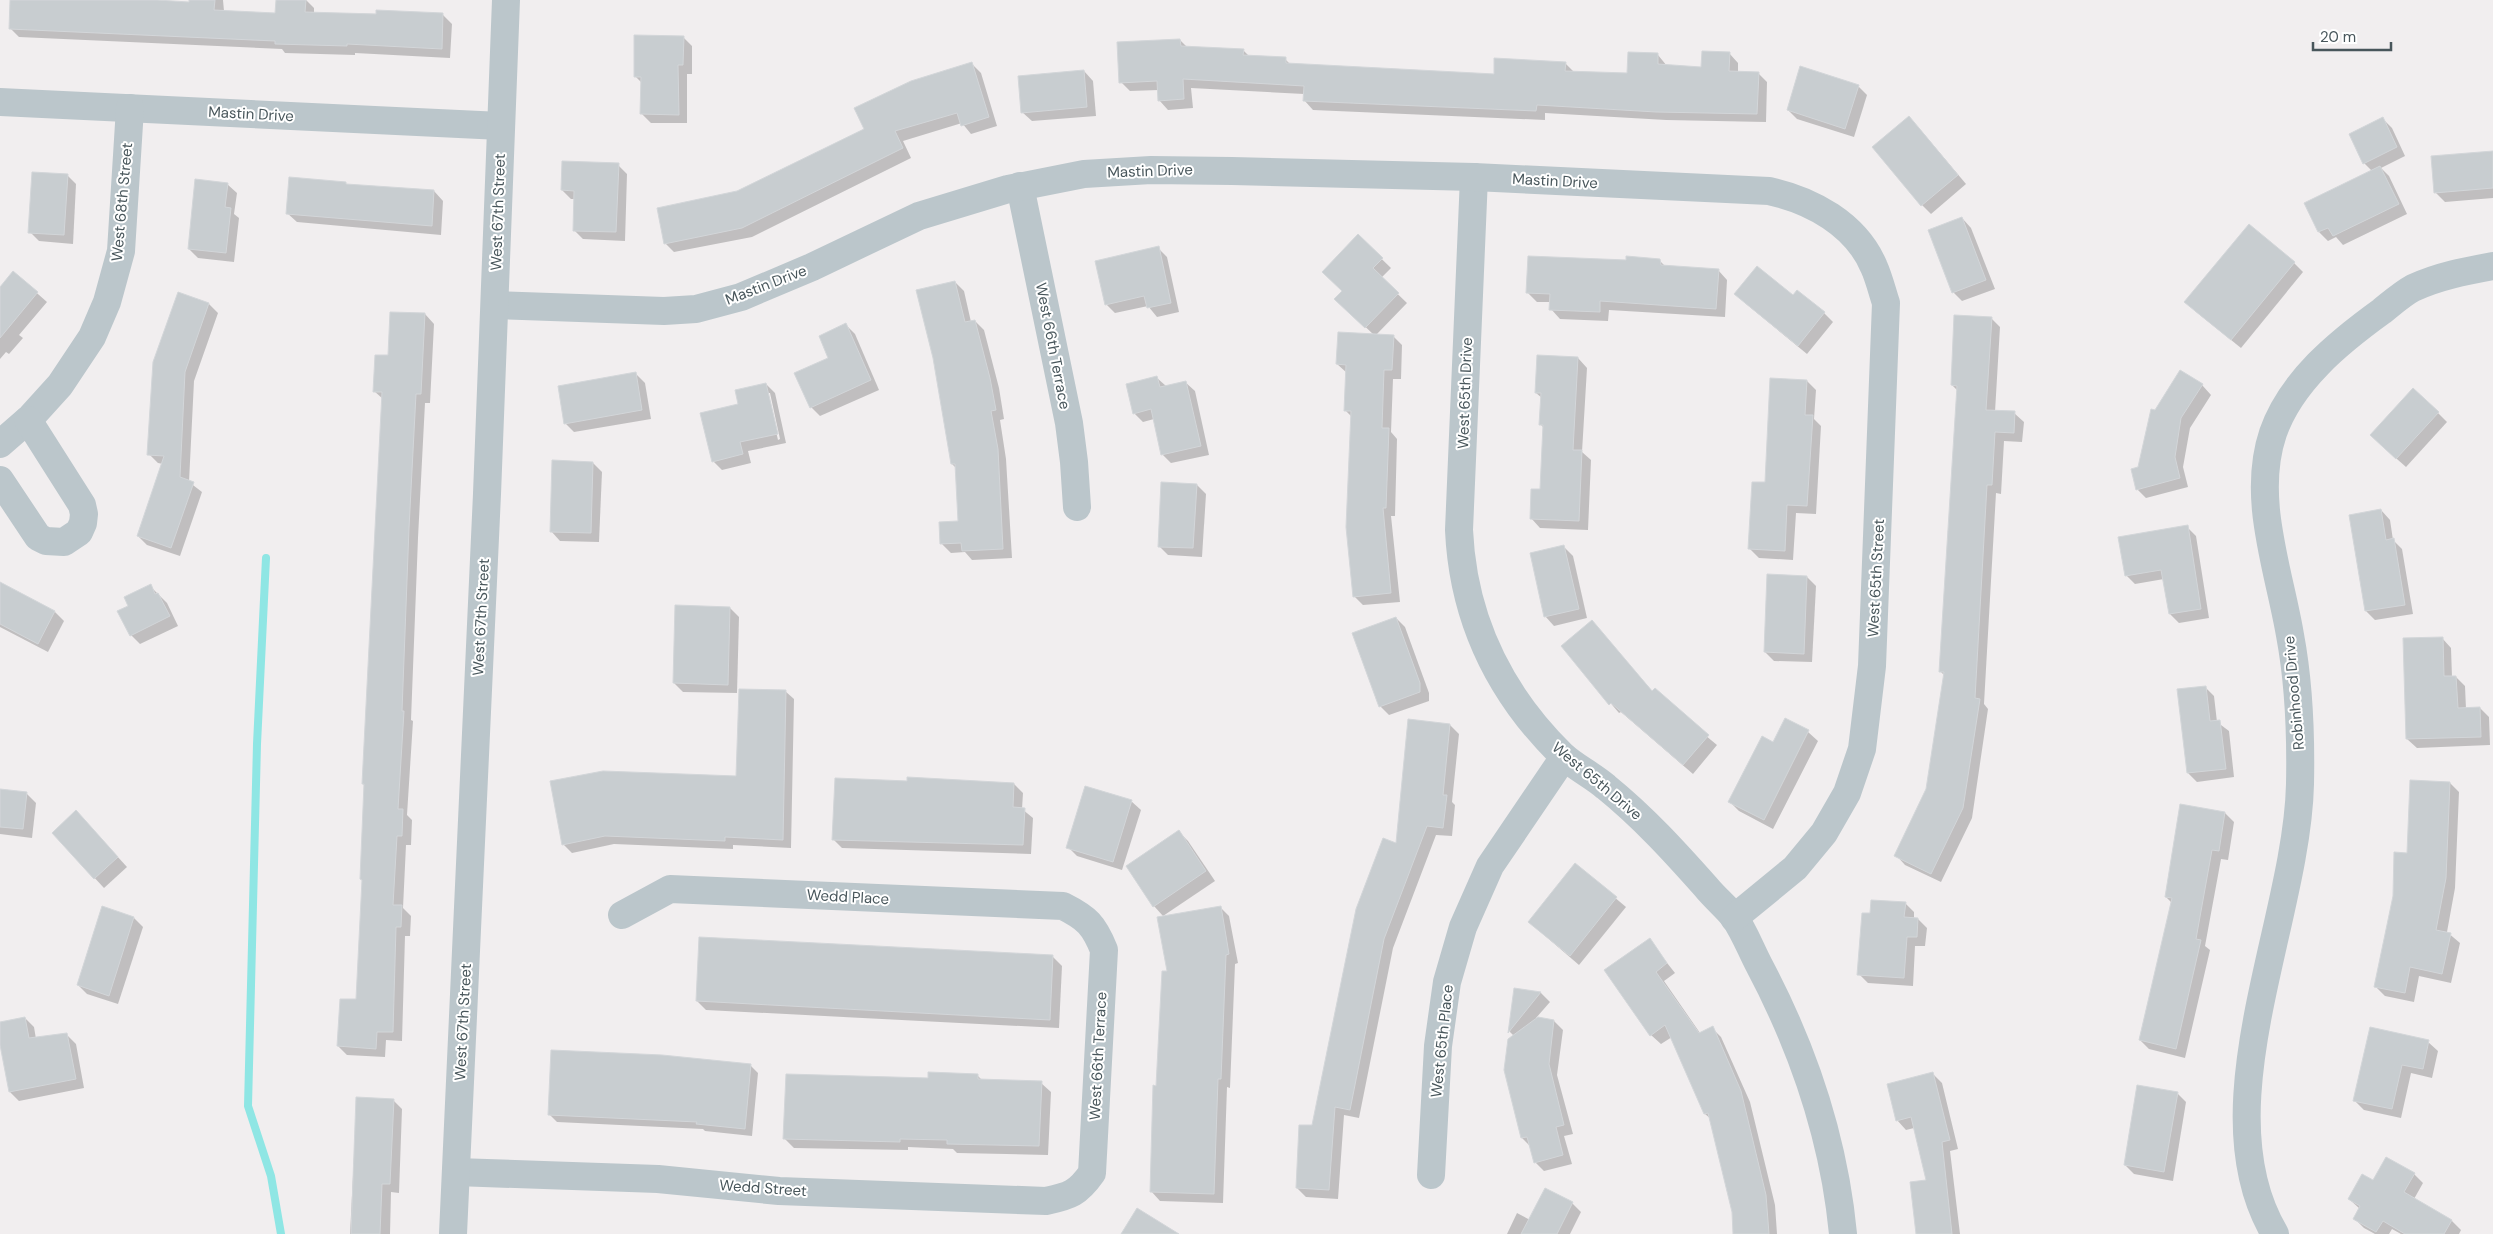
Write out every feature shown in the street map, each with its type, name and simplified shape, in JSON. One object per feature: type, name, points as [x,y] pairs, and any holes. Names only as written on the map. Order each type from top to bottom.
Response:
[{"type":"street","name":"West 67th Street","points":[[453,1234],[495,305],[506,0]]},
{"type":"street","name":"Mastin Drive","points":[[0,102],[501,126]]},
{"type":"street","name":"West 68th Street","points":[[0,444],[28,420],[60,385],[92,337],[107,302],[121,251],[130,108]]},
{"type":"street","name":"Mastin Drive","points":[[495,305],[664,311],[696,308],[741,297],[812,267],[920,216],[1020,186],[1084,174],[1151,170],[1474,177],[1769,191],[1792,196],[1825,212]]},
{"type":"street","name":"West 65th Drive","points":[[1474,177],[1459,530],[1460,554],[1469,601],[1496,670],[1510,695],[1534,726],[1564,756],[1605,786],[1660,835],[1734,918],[1778,1001],[1807,1068],[1828,1142],[1843,1234]]},
{"type":"street","name":"West 66th Terrace","points":[[1020,186],[1069,423],[1077,507]]},
{"type":"street","name":"West 65th Street","points":[[1734,918],[1795,868],[1824,833],[1847,793],[1862,749],[1872,666],[1886,303],[1873,265],[1856,237],[1825,212]]},
{"type":"street","name":"Robinhood Drive","points":[[2274,1234],[2267,1222],[2250,1166],[2246,1123],[2249,1072],[2295,840],[2300,785],[2298,700],[2293,656],[2268,521],[2264,470],[2274,431],[2293,395],[2322,359],[2411,289],[2454,273],[2493,266]]},
{"type":"street","points":[[0,480],[38,536],[46,541],[64,542],[79,532],[83,523],[82,505],[28,420]]},
{"type":"street","name":"West 65th Place","points":[[1431,1175],[1438,1046],[1447,982],[1463,927],[1490,866],[1564,756]]},
{"type":"street","name":"Wedd Place","points":[[622,914],[670,889],[1063,906],[1079,914]]},
{"type":"street","name":"West 66th Terrace","points":[[1069,1196],[1082,1188],[1092,1173],[1104,950],[1096,930],[1079,914]]},
{"type":"street","name":"Wedd Street","points":[[456,1172],[658,1179],[779,1191],[1046,1201],[1069,1196]]},
{"type":"building","points":[[10,0],[157,0],[189,2],[189,0],[215,0],[214,10],[275,13],[276,0],[306,0],[305,12],[376,14],[376,10],[443,13],[442,49],[347,44],[347,46],[275,44],[275,41],[9,29]]},
{"type":"building","points":[[634,35],[684,36],[683,65],[678,65],[679,115],[640,114],[641,77],[634,77]]},
{"type":"building","points":[[1180,39],[1181,46],[1244,49],[1243,55],[1286,57],[1286,63],[1494,74],[1494,58],[1566,62],[1565,71],[1627,73],[1628,52],[1658,53],[1658,64],[1701,67],[1702,51],[1730,52],[1729,71],[1759,72],[1757,114],[1656,112],[1537,105],[1536,111],[1303,101],[1304,86],[1183,79],[1184,99],[1158,101],[1157,81],[1119,83],[1117,42]]},
{"type":"building","points":[[972,62],[989,117],[961,126],[957,113],[895,131],[903,148],[742,228],[664,244],[657,208],[737,191],[864,129],[854,108],[911,81]]},
{"type":"building","points":[[1800,66],[1859,85],[1845,129],[1787,110]]},
{"type":"building","points":[[1084,70],[1087,107],[1021,113],[1018,76]]},
{"type":"building","points":[[1909,116],[1958,175],[1921,206],[1872,147]]},
{"type":"building","points":[[2383,117],[2397,147],[2363,164],[2349,134]]},
{"type":"building","points":[[2493,151],[2493,188],[2434,193],[2431,156]]},
{"type":"building","points":[[562,161],[619,163],[616,232],[573,231],[574,191],[561,190]]},
{"type":"building","points":[[2380,166],[2399,204],[2333,236],[2328,228],[2318,232],[2304,203]]},
{"type":"building","points":[[32,172],[68,174],[64,235],[28,233]]},
{"type":"building","points":[[289,177],[346,182],[346,184],[434,190],[432,226],[286,214]]},
{"type":"building","points":[[195,179],[228,183],[225,207],[231,208],[226,253],[188,249]]},
{"type":"building","points":[[1962,217],[1986,280],[1952,293],[1928,230]]},
{"type":"building","points":[[2249,224],[2295,262],[2231,340],[2184,302]]},
{"type":"building","points":[[1358,234],[1383,258],[1373,268],[1399,293],[1365,328],[1334,299],[1342,291],[1322,272]]},
{"type":"building","points":[[1159,246],[1171,303],[1147,308],[1144,296],[1105,305],[1095,261]]},
{"type":"building","points":[[1528,256],[1626,260],[1626,256],[1660,259],[1661,265],[1719,269],[1716,309],[1600,301],[1600,312],[1549,310],[1550,294],[1526,293]]},
{"type":"building","points":[[1757,266],[1793,295],[1797,290],[1825,312],[1798,346],[1734,294]]},
{"type":"building","points":[[13,271],[38,292],[0,338],[0,287]]},
{"type":"building","points":[[955,281],[965,322],[975,320],[996,410],[991,411],[998,449],[1003,549],[962,551],[961,543],[940,544],[939,522],[958,521],[955,464],[951,464],[933,358],[916,290]]},
{"type":"building","points":[[178,292],[209,303],[185,372],[180,477],[194,482],[171,548],[137,536],[164,456],[147,455],[153,362]]},
{"type":"building","points":[[390,312],[425,313],[421,394],[416,394],[409,528],[402,711],[404,711],[398,809],[403,809],[402,836],[397,836],[393,905],[402,905],[401,927],[396,927],[393,1032],[377,1032],[376,1049],[337,1046],[340,999],[356,999],[362,880],[360,879],[364,784],[362,784],[382,392],[373,392],[375,355],[388,355]]},
{"type":"building","points":[[1954,315],[1992,317],[1986,410],[2015,411],[2014,433],[1995,432],[1992,485],[1987,485],[1975,698],[1980,699],[1963,808],[1931,874],[1894,856],[1926,789],[1944,672],[1939,672],[1957,386],[1951,385]]},
{"type":"building","points":[[846,323],[871,380],[810,408],[794,373],[828,358],[819,336]]},
{"type":"building","points":[[1338,332],[1394,335],[1392,370],[1384,370],[1382,428],[1389,428],[1386,508],[1383,508],[1391,593],[1353,597],[1346,527],[1351,411],[1344,411],[1346,365],[1336,364]]},
{"type":"building","points":[[1537,355],[1578,357],[1573,450],[1582,450],[1579,521],[1530,519],[1531,489],[1540,489],[1543,425],[1539,425],[1541,393],[1535,393]]},
{"type":"building","points":[[2180,370],[2203,384],[2181,418],[2175,457],[2180,478],[2136,490],[2131,469],[2138,467],[2151,409],[2155,410]]},
{"type":"building","points":[[636,372],[642,410],[564,424],[558,386]]},
{"type":"building","points":[[1157,376],[1160,387],[1186,381],[1201,446],[1161,455],[1151,409],[1133,414],[1126,384]]},
{"type":"building","points":[[1770,378],[1807,380],[1805,415],[1813,415],[1807,506],[1787,505],[1785,551],[1748,549],[1752,482],[1765,482]]},
{"type":"building","points":[[766,383],[778,434],[740,442],[743,454],[712,462],[700,413],[738,404],[735,390]]},
{"type":"building","points":[[2413,388],[2439,412],[2396,459],[2370,435]]},
{"type":"building","points":[[552,460],[593,462],[591,533],[550,532]]},
{"type":"building","points":[[1161,482],[1197,484],[1193,548],[1158,547]]},
{"type":"building","points":[[2381,509],[2386,540],[2394,538],[2405,605],[2365,611],[2349,515]]},
{"type":"building","points":[[2188,525],[2201,609],[2169,614],[2161,570],[2125,576],[2118,537]]},
{"type":"building","points":[[1564,545],[1579,609],[1544,617],[1530,553]]},
{"type":"building","points":[[1767,574],[1807,576],[1804,654],[1764,652]]},
{"type":"building","points":[[0,582],[55,611],[38,644],[0,624]]},
{"type":"building","points":[[151,584],[155,594],[158,593],[170,616],[130,636],[117,611],[128,606],[124,597]]},
{"type":"building","points":[[675,605],[730,607],[728,685],[673,683]]},
{"type":"building","points":[[1396,617],[1420,683],[1420,692],[1379,707],[1352,633]]},
{"type":"building","points":[[1592,620],[1652,691],[1655,688],[1709,735],[1683,765],[1611,703],[1609,705],[1561,646]]},
{"type":"building","points":[[2443,637],[2444,676],[2456,676],[2458,708],[2480,707],[2481,737],[2406,739],[2403,638]]},
{"type":"building","points":[[2206,686],[2210,721],[2220,720],[2226,769],[2187,773],[2177,689]]},
{"type":"building","points":[[739,689],[786,690],[783,840],[725,837],[725,841],[605,836],[562,845],[550,781],[603,771],[736,776]]},
{"type":"building","points":[[1785,718],[1809,730],[1764,820],[1728,802],[1762,736],[1773,742]]},
{"type":"building","points":[[1408,719],[1450,724],[1443,795],[1447,795],[1443,828],[1427,826],[1384,939],[1350,1110],[1335,1107],[1329,1190],[1296,1188],[1299,1125],[1312,1125],[1356,909],[1383,838],[1396,843]]},
{"type":"building","points":[[907,777],[1014,783],[1013,807],[1025,808],[1023,845],[832,840],[835,778],[907,781]]},
{"type":"building","points":[[2410,780],[2450,782],[2446,878],[2436,930],[2451,933],[2442,974],[2410,967],[2405,993],[2374,987],[2393,896],[2394,852],[2407,853]]},
{"type":"building","points":[[1085,786],[1132,800],[1113,862],[1066,848]]},
{"type":"building","points":[[0,789],[27,792],[23,829],[0,827]]},
{"type":"building","points":[[2180,804],[2225,812],[2219,851],[2212,850],[2196,939],[2201,940],[2176,1049],[2139,1040],[2172,898],[2165,897]]},
{"type":"building","points":[[76,810],[118,857],[94,879],[52,833]]},
{"type":"building","points":[[1179,830],[1206,871],[1153,907],[1126,866]]},
{"type":"building","points":[[1575,863],[1617,897],[1570,956],[1528,922]]},
{"type":"building","points":[[1871,900],[1906,902],[1904,917],[1918,918],[1917,937],[1907,937],[1904,978],[1857,975],[1862,913],[1870,913]]},
{"type":"building","points":[[102,906],[134,917],[109,996],[77,985]]},
{"type":"building","points":[[1221,906],[1229,954],[1226,955],[1221,1079],[1218,1079],[1214,1194],[1150,1192],[1153,1085],[1156,1086],[1162,971],[1167,971],[1157,917]]},
{"type":"building","points":[[699,937],[1053,955],[1050,1020],[696,1001]]},
{"type":"building","points":[[1650,938],[1667,963],[1656,972],[1699,1033],[1713,1026],[1741,1091],[1766,1195],[1769,1234],[1733,1234],[1732,1212],[1708,1113],[1704,1114],[1665,1025],[1650,1036],[1604,970]]},
{"type":"building","points":[[1514,988],[1541,992],[1508,1033]]},
{"type":"building","points":[[25,1017],[29,1038],[67,1033],[76,1079],[9,1092],[0,1045],[0,1022]]},
{"type":"building","points":[[1538,1017],[1554,1020],[1549,1064],[1564,1125],[1556,1127],[1563,1155],[1534,1163],[1527,1137],[1521,1138],[1504,1070],[1508,1039]]},
{"type":"building","points":[[2370,1027],[2429,1040],[2423,1069],[2402,1065],[2392,1109],[2353,1101]]},
{"type":"building","points":[[551,1050],[662,1055],[751,1064],[745,1129],[696,1124],[697,1122],[548,1115]]},
{"type":"building","points":[[928,1072],[978,1074],[978,1079],[1042,1081],[1039,1146],[947,1144],[947,1140],[900,1139],[900,1142],[783,1139],[786,1074],[928,1078]]},
{"type":"building","points":[[1933,1072],[1950,1140],[1942,1142],[1952,1234],[1916,1234],[1910,1182],[1926,1180],[1911,1117],[1896,1121],[1887,1084]]},
{"type":"building","points":[[2137,1085],[2178,1092],[2164,1172],[2124,1165]]},
{"type":"building","points":[[356,1097],[394,1099],[390,1184],[382,1184],[380,1234],[351,1234]]},
{"type":"building","points":[[2386,1157],[2415,1173],[2404,1192],[2452,1220],[2444,1234],[2405,1234],[2383,1221],[2376,1232],[2353,1219],[2360,1206],[2348,1199],[2362,1174],[2373,1180]]},
{"type":"building","points":[[1545,1188],[1573,1202],[1557,1234],[1521,1234]]},
{"type":"building","points":[[1137,1208],[1179,1234],[1121,1234]]},
{"type":"waterway","points":[[266,558],[257,744],[248,1106],[271,1176],[281,1234]]}]
